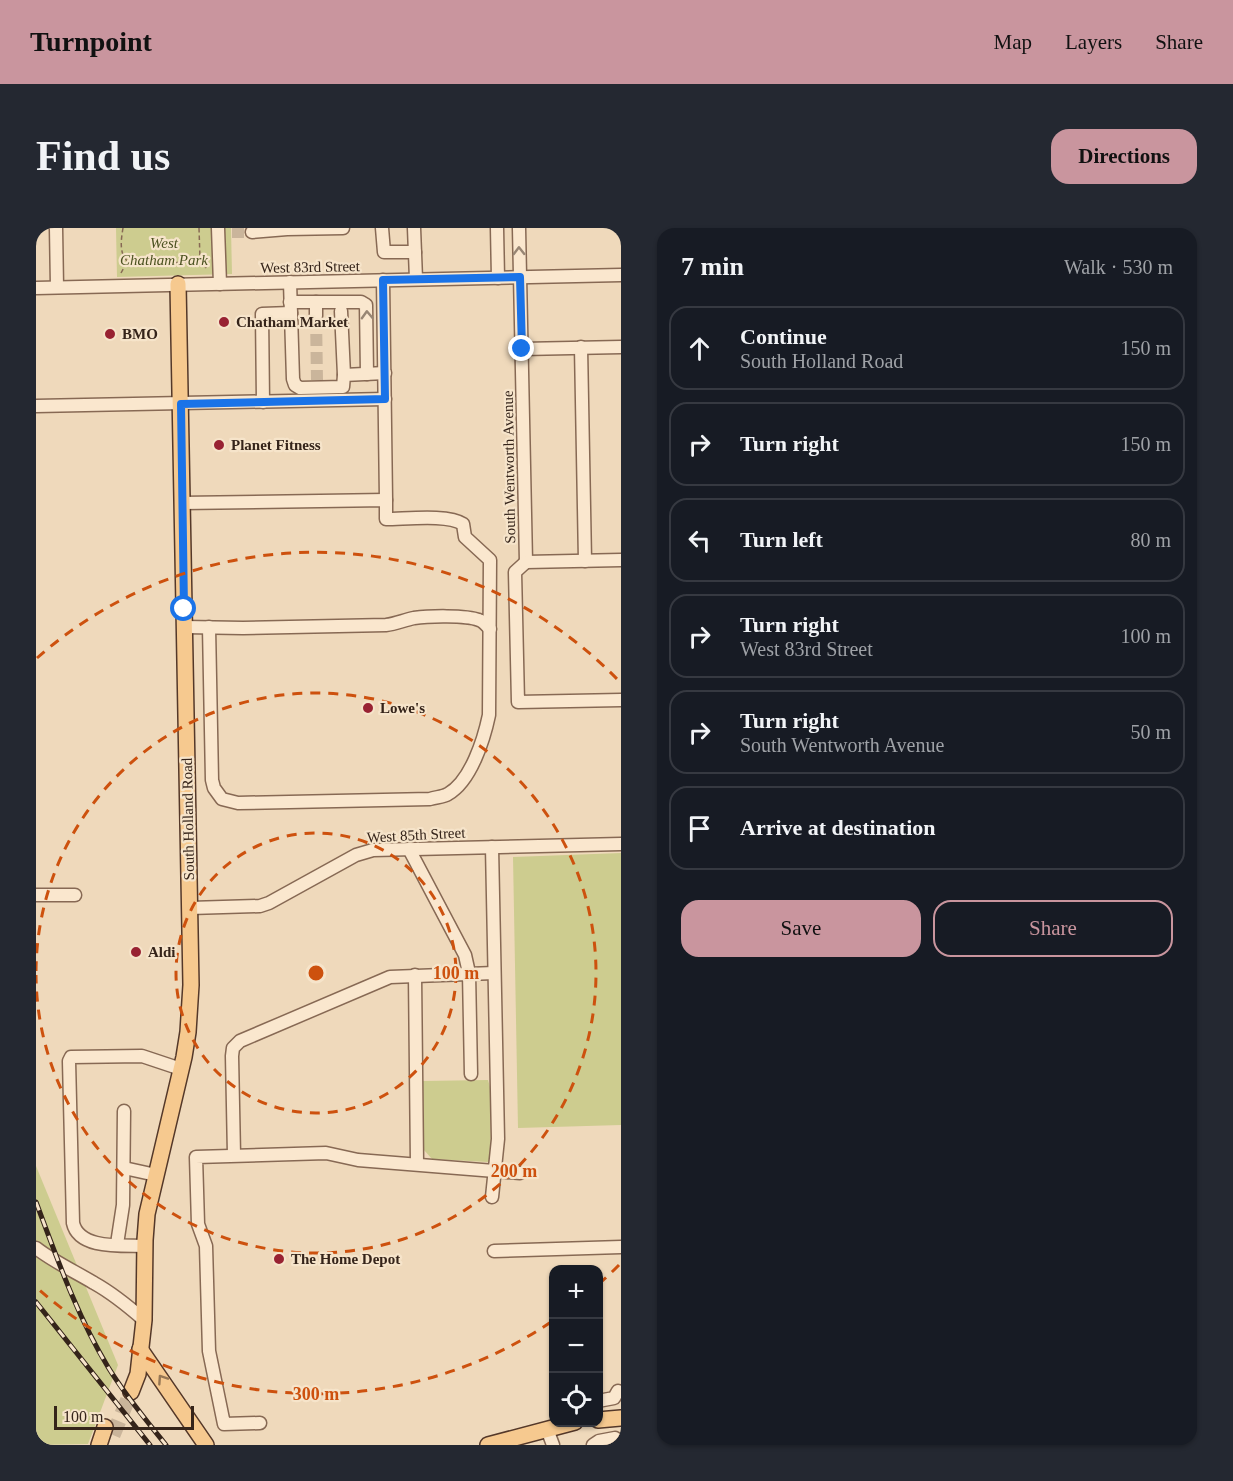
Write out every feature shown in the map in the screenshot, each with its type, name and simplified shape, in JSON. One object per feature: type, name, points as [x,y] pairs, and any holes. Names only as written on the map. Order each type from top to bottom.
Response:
[{"type":"main road","name":"South Holland Road","points":[[127,1388],[128,1369],[140,1349],[144,1320],[147,1214],[181,1069],[190,1006],[178,284]]},
{"type":"main road","points":[[140,1349],[206,1445]]},
{"type":"main road","points":[[603,1420],[621,1418]]},
{"type":"main road","points":[[488,1445],[555,1427]]},
{"type":"main road","points":[[99,1445],[110,1436]]},
{"type":"street","points":[[56,228],[57,287]]},
{"type":"street","points":[[252,232],[343,228]]},
{"type":"street","points":[[382,228],[384,252],[415,252]]},
{"type":"street","points":[[414,228],[416,279]]},
{"type":"street","points":[[496,228],[498,278]]},
{"type":"street","name":"South Wentworth Avenue","points":[[519,228],[526,562]]},
{"type":"street","points":[[220,284],[222,231]]},
{"type":"street","name":"West 83rd Street","points":[[36,288],[621,275]]},
{"type":"street","points":[[209,627],[212,780],[222,800],[238,803],[430,799],[446,796],[456,789],[477,755],[489,715],[490,560],[465,537],[463,525],[457,520],[387,519],[383,280]]},
{"type":"street","points":[[290,282],[292,379],[300,388],[317,384],[344,387],[341,310]]},
{"type":"street","points":[[263,402],[262,314],[316,302],[361,302],[366,305],[367,374]]},
{"type":"street","points":[[316,302],[316,316]]},
{"type":"street","points":[[581,347],[585,561]]},
{"type":"street","points":[[522,349],[621,347]]},
{"type":"street","points":[[344,375],[384,373]]},
{"type":"street","points":[[36,406],[385,399]]},
{"type":"street","points":[[182,503],[386,500]]},
{"type":"street","points":[[621,560],[526,562],[515,572],[518,702],[621,700]]},
{"type":"street","points":[[185,627],[386,625],[413,618],[466,617],[481,620],[490,628]]},
{"type":"street","name":"West 85th Street","points":[[190,908],[260,906],[365,851],[621,844]]},
{"type":"street","points":[[492,847],[498,1139],[492,1197]]},
{"type":"street","points":[[409,849],[465,955],[469,973],[471,1074]]},
{"type":"street","points":[[36,895],[75,895]]},
{"type":"street","points":[[234,1155],[232,1056],[233,1048],[240,1041],[390,977],[494,973]]},
{"type":"street","points":[[415,975],[417,1164]]},
{"type":"street","points":[[145,1246],[94,1243],[83,1238],[74,1229],[69,1061],[71,1057],[142,1056],[181,1069]]},
{"type":"street","points":[[117,1244],[123,1205],[124,1111]]},
{"type":"street","points":[[260,1423],[224,1424],[209,1351],[206,1246],[198,1224],[196,1157],[326,1153],[358,1160],[520,1173]]},
{"type":"street","points":[[124,1168],[156,1176]]},
{"type":"street","points":[[494,1251],[621,1247]]},
{"type":"street","points":[[36,1248],[60,1265],[114,1296],[144,1320]]},
{"type":"street","points":[[603,1400],[614,1398],[618,1391]]},
{"type":"street","points":[[547,1429],[554,1445]]},
{"type":"street","points":[[593,1445],[599,1440],[615,1438]]},
{"type":"path","points":[[123,228],[122,253],[127,262],[132,264],[200,260]]},
{"type":"path","points":[[199,228],[200,260],[209,272]]},
{"type":"path","points":[[121,273],[127,262]]},
{"type":"green space","name":"West Chatham Park","points":[[116,228],[231,228],[232,274],[117,277]]},
{"type":"green space","points":[[621,853],[621,1125],[518,1128],[513,857]]},
{"type":"green space","points":[[488,1080],[491,1160],[488,1162],[432,1159],[424,1150],[423,1081]]},
{"type":"green space","points":[[36,1166],[118,1365],[88,1444],[36,1445]]},
{"type":"tunnel","points":[[232,232],[252,232]]},
{"type":"tunnel","points":[[316,316],[317,380]]},
{"type":"tunnel","points":[[113,1435],[131,1392]]},
{"type":"railway","points":[[36,1202],[68,1286],[97,1348],[121,1387],[166,1445]]},
{"type":"railway","points":[[36,1302],[150,1445]]},
{"type":"place","name":"Chatham Market","points":[[224,322]]},
{"type":"place","name":"BMO","points":[[110,334]]},
{"type":"place","name":"Planet Fitness","points":[[219,445]]},
{"type":"place","name":"Lowe's","points":[[368,708]]},
{"type":"place","name":"Aldi","points":[[136,952]]},
{"type":"place","name":"The Home Depot","points":[[279,1259]]},
{"type":"route","points":[[184,609],[181,404],[385,399],[383,280],[520,277],[522,349]]}]
